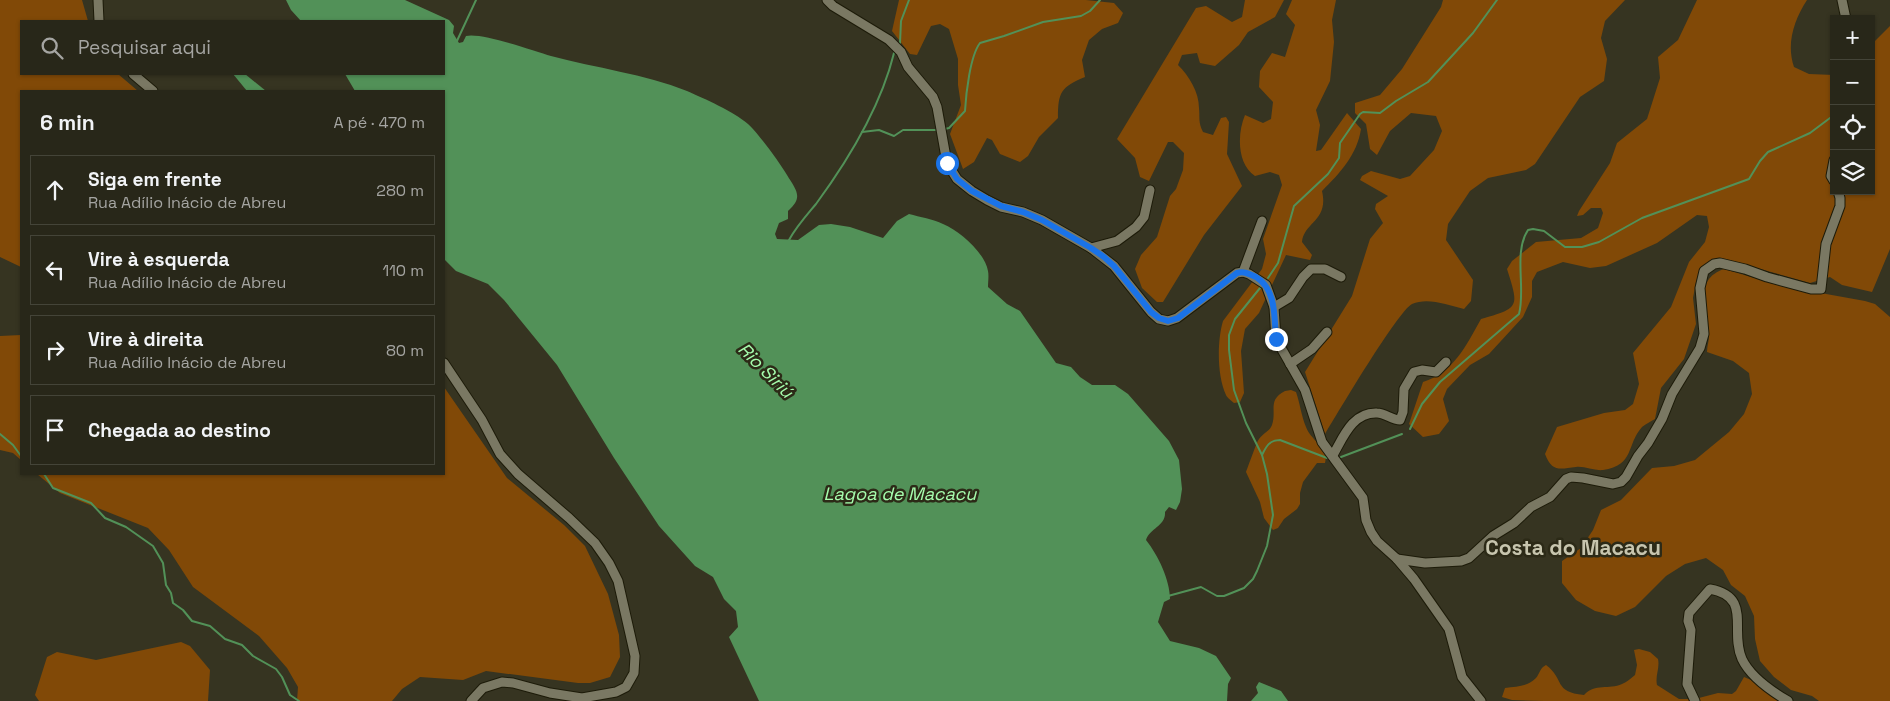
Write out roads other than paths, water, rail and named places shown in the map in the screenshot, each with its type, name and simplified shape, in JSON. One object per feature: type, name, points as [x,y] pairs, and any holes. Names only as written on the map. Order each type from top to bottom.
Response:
[{"type":"street","points":[[98,0],[99,20]]},
{"type":"street","points":[[827,0],[889,40],[901,52],[908,67],[933,97],[937,107],[947,163],[957,179],[987,200],[1042,220],[1091,248],[1114,266],[1151,312],[1159,318],[1168,321],[1178,318],[1231,276],[1243,272],[1266,285],[1274,307],[1276,339],[1306,390],[1322,442],[1362,498],[1366,520],[1377,541],[1397,559],[1414,579],[1449,629],[1462,678],[1481,701]]},
{"type":"street","points":[[1842,0],[1845,15]]},
{"type":"street","points":[[134,75],[152,90]]},
{"type":"street","points":[[1091,248],[1117,241],[1136,227],[1144,217],[1150,190]]},
{"type":"street","points":[[1397,559],[1425,564],[1461,561],[1469,558],[1493,536],[1514,523],[1531,507],[1550,498],[1566,479],[1571,477],[1583,478],[1614,484],[1621,482],[1648,443],[1672,394],[1700,348],[1704,334],[1700,288],[1704,270],[1714,264],[1727,264],[1811,289],[1821,289],[1826,244],[1840,206],[1839,195]]},
{"type":"street","points":[[1243,272],[1262,221]]},
{"type":"street","points":[[1274,307],[1289,298],[1303,277],[1312,269],[1326,269],[1342,277]]},
{"type":"street","points":[[1290,364],[1312,349],[1327,332]]},
{"type":"street","points":[[1333,456],[1348,428],[1357,419],[1372,413],[1378,413],[1400,420],[1403,412],[1404,389],[1414,372],[1422,370],[1436,372],[1446,362]]},
{"type":"street","points":[[445,364],[482,420],[500,454],[518,474],[595,543],[609,563],[618,581],[635,656],[634,673],[626,687],[616,692],[582,698],[502,682],[483,688],[471,701]]},
{"type":"street","points":[[1694,701],[1687,684],[1691,630],[1688,621],[1689,613],[1710,589],[1724,592],[1738,610],[1736,638],[1741,656],[1749,670],[1788,701]]},
{"type":"water","name":"Lagoa de Macacu","points":[[286,0],[405,0],[449,20],[454,26],[453,33],[459,43],[463,42],[466,36],[495,39],[551,56],[654,80],[687,91],[735,114],[748,124],[784,170],[797,193],[797,197],[796,202],[788,211],[788,219],[779,223],[775,234],[777,239],[798,240],[819,225],[831,224],[850,227],[883,238],[897,221],[909,214],[939,222],[964,237],[977,250],[986,264],[988,287],[1007,304],[1020,311],[1056,363],[1071,367],[1080,377],[1092,385],[1115,385],[1128,394],[1169,441],[1179,460],[1182,489],[1180,502],[1176,510],[1169,507],[1165,512],[1163,521],[1146,540],[1155,553],[1168,584],[1170,599],[1164,602],[1158,622],[1170,641],[1199,648],[1216,656],[1231,678],[1228,684],[1227,701],[759,701],[729,637],[738,627],[736,611],[724,599],[713,577],[695,566],[659,526],[614,458],[557,365],[504,300],[488,284],[456,271],[445,260],[445,90],[354,90],[346,75],[445,75],[445,20],[300,20],[291,10]]},
{"type":"water","points":[[234,75],[246,75],[265,90],[246,90]]},
{"type":"water","points":[[1259,682],[1281,691],[1288,701],[1251,701],[1258,693],[1256,687]]},
{"type":"waterway","points":[[456,43],[476,0]]},
{"type":"waterway","points":[[900,43],[901,21],[909,0]]},
{"type":"waterway","points":[[945,129],[949,128],[965,111],[971,66],[980,43],[1043,22],[1081,16],[1090,11],[1100,0]]},
{"type":"waterway","points":[[1268,278],[1278,263],[1294,206],[1328,174],[1339,158],[1340,143],[1360,114],[1363,112],[1380,113],[1428,82],[1473,33],[1497,0]]},
{"type":"waterway","points":[[789,240],[828,187],[852,150],[881,93],[894,53]]},
{"type":"waterway","points":[[1410,429],[1422,404],[1440,382],[1519,314],[1521,304],[1521,249],[1528,230],[1544,231],[1565,247],[1582,247],[1599,242],[1642,218],[1749,179],[1768,152],[1810,133],[1830,118]]},
{"type":"waterway","points":[[862,132],[879,130],[894,136],[903,130],[935,130]]},
{"type":"waterway","points":[[1168,596],[1201,587],[1217,596],[1224,596],[1244,588],[1253,579],[1267,546],[1273,515],[1267,474],[1262,455],[1246,423],[1234,390],[1229,350],[1229,335],[1235,319],[1260,288]]},
{"type":"waterway","points":[[0,434],[13,445],[20,455]]},
{"type":"waterway","points":[[1341,457],[1402,434]]},
{"type":"waterway","points":[[1262,455],[1271,443],[1280,440],[1327,458]]},
{"type":"waterway","points":[[45,475],[53,488],[91,503],[105,518],[126,527],[153,546],[163,563],[166,585],[171,593],[173,603],[183,610],[192,621],[210,626],[225,639],[242,645],[253,656],[276,669],[290,695],[299,701]]},
{"type":"district","name":"Costa do Macacu","points":[[1573,547]]},
{"type":"water label","name":"Rio Siriú","points":[[766,370]]}]
